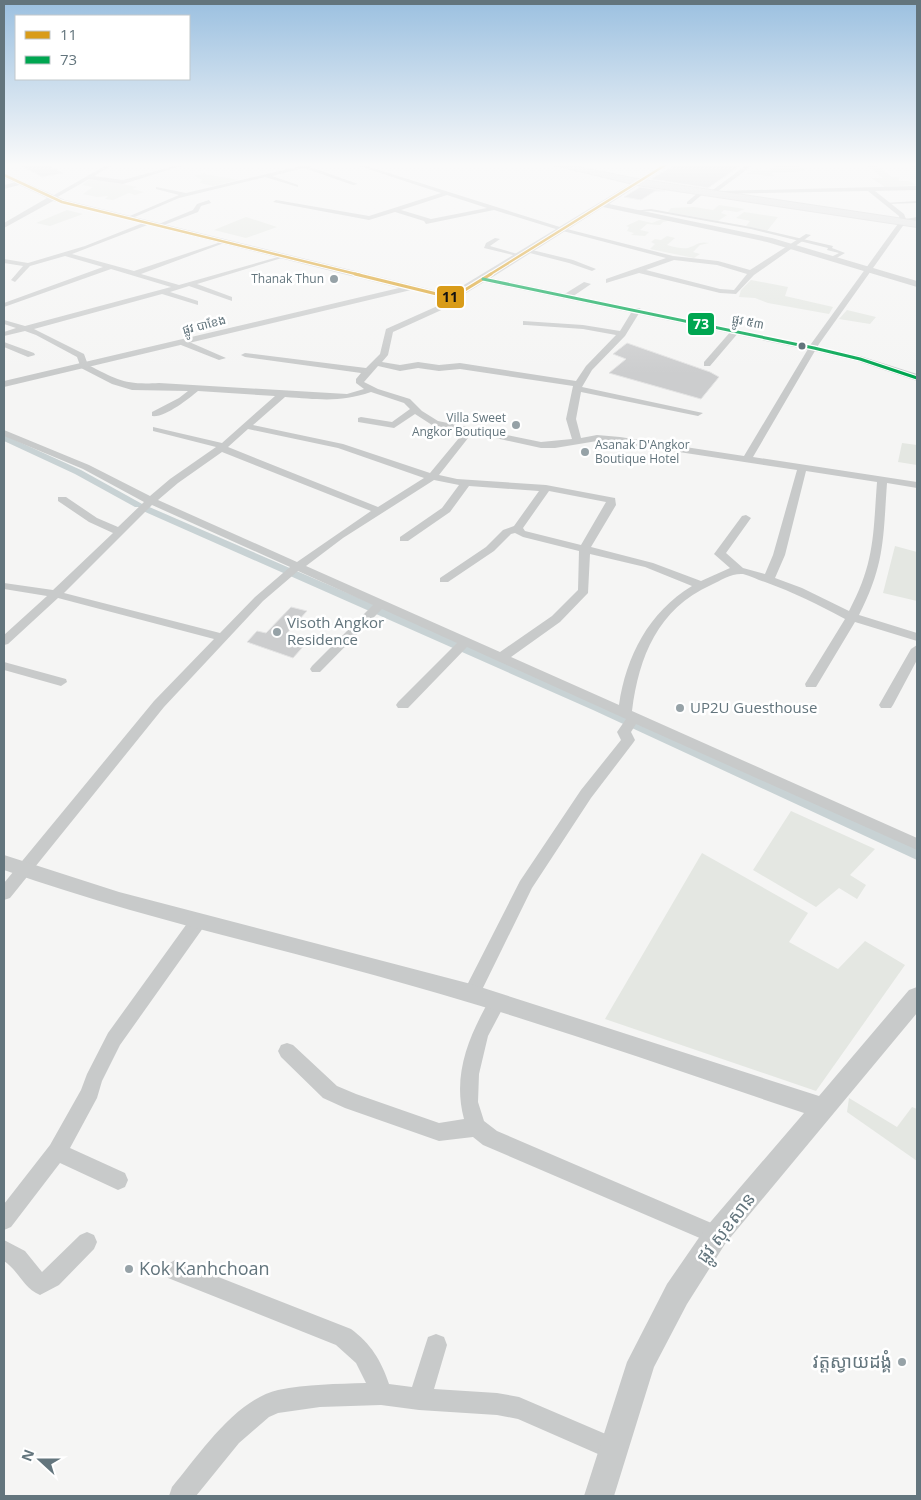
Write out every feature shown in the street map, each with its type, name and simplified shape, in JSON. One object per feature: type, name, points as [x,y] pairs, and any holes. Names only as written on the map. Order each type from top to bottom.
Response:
[{"type":"street","points":[[4,261],[28,265],[125,234]]},
{"type":"street","points":[[189,234],[449,297],[455,296],[554,234]]},
{"type":"street","points":[[580,234],[673,258],[718,263],[751,273]]},
{"type":"street","points":[[736,234],[833,258],[917,284]]},
{"type":"street","points":[[788,234],[805,237],[831,246],[829,249],[844,253],[833,258]]},
{"type":"street","points":[[746,460],[841,307],[890,246],[896,234]]},
{"type":"street","points":[[642,271],[733,292],[739,290],[751,273],[805,237]]},
{"type":"street","points":[[497,239],[486,247],[519,256]]},
{"type":"street","points":[[136,273],[222,242]]},
{"type":"street","points":[[528,251],[570,261],[592,269]]},
{"type":"street","points":[[66,254],[113,266],[179,287]]},
{"type":"street","points":[[4,334],[163,292],[283,256]]},
{"type":"street","points":[[609,281],[642,271],[673,258]]},
{"type":"street","points":[[4,268],[17,264]]},
{"type":"street","points":[[15,280],[28,265]]},
{"type":"street","points":[[4,305],[113,266]]},
{"type":"street","name":"ផ្លូវ ៥៣","points":[[483,279],[814,348],[860,359],[917,378]]},
{"type":"street","points":[[190,284],[229,299]]},
{"type":"street","points":[[566,297],[587,284]]},
{"type":"street","name":"ផ្លូវ បាខែង","points":[[4,384],[184,343],[410,288]]},
{"type":"street","points":[[163,292],[195,303]]},
{"type":"street","points":[[449,297],[444,305],[389,331],[385,352],[376,364],[360,379],[360,383],[371,389],[407,401],[419,413],[435,423],[469,431],[547,445],[597,438],[620,440],[917,485]]},
{"type":"street","points":[[577,442],[571,419],[577,387],[589,368],[622,334],[637,310]]},
{"type":"street","points":[[4,322],[20,329],[39,333],[67,347],[81,356],[84,366],[115,382],[132,387],[159,386],[344,398],[371,389]]},
{"type":"street","points":[[526,323],[583,327],[622,334]]},
{"type":"street","points":[[707,364],[735,332]]},
{"type":"street","points":[[184,343],[222,358]]},
{"type":"street","points":[[4,344],[31,355]]},
{"type":"street","points":[[245,355],[368,371]]},
{"type":"street","points":[[376,364],[403,368],[418,365],[440,368],[460,366],[577,387],[698,413]]},
{"type":"street","points":[[155,414],[182,400],[195,389]]},
{"type":"street","points":[[4,640],[56,594],[174,481],[223,447],[282,395]]},
{"type":"street","points":[[361,420],[394,425],[416,409]]},
{"type":"street","points":[[246,426],[340,446],[432,477],[466,483],[546,488],[611,500],[611,505],[584,550],[586,584],[580,597],[545,627],[501,658]]},
{"type":"street","points":[[156,430],[223,447],[377,510]]},
{"type":"street","points":[[4,894],[14,866],[221,637],[291,571],[377,510],[432,477],[469,431]]},
{"type":"street","points":[[4,434],[86,467],[146,506],[460,647],[501,658],[629,720],[917,844]]},
{"type":"street","points":[[769,578],[778,555],[802,468]]},
{"type":"street","points":[[811,684],[851,617],[863,592],[878,549],[882,480]]},
{"type":"street","points":[[404,539],[446,510],[466,483]]},
{"type":"street","points":[[444,580],[490,550],[507,532],[518,528],[546,488]]},
{"type":"street","points":[[62,499],[93,520],[120,532]]},
{"type":"street","points":[[746,518],[720,554],[738,569],[769,578],[798,590],[851,617],[917,637]]},
{"type":"street","points":[[518,528],[521,533],[527,535],[649,565],[701,585]]},
{"type":"street","points":[[472,994],[526,884],[586,794],[628,740],[624,732],[629,720],[631,672],[647,637],[671,608],[701,585],[738,569]]},
{"type":"street","points":[[4,586],[56,594],[221,637]]},
{"type":"street","points":[[316,669],[376,609]]},
{"type":"street","points":[[403,704],[460,647]]},
{"type":"street","points":[[886,706],[917,649]]},
{"type":"street","points":[[4,666],[61,682]]},
{"type":"street","points":[[14,866],[197,923],[282,942],[472,994],[822,1108]]},
{"type":"street","points":[[4,1220],[57,1152],[90,1092],[93,1080],[114,1039],[197,923]]},
{"type":"street","name":"ផ្លូវ សុខសាន","points":[[599,1496],[641,1362],[677,1294],[716,1235],[758,1188],[822,1108],[917,997]]},
{"type":"street","points":[[498,1002],[479,1035],[470,1074],[469,1102],[476,1127],[490,1138],[716,1235]]},
{"type":"street","points":[[287,1051],[330,1092],[352,1102],[439,1132],[476,1127]]},
{"type":"street","points":[[57,1152],[118,1180]]},
{"type":"street","points":[[4,1250],[18,1258],[28,1270],[30,1276],[40,1284],[52,1278],[87,1242]]},
{"type":"street","points":[[175,1271],[343,1337],[357,1347],[371,1364],[381,1394]]},
{"type":"street","points":[[419,1399],[436,1345]]},
{"type":"street","points":[[181,1496],[231,1435],[261,1409],[277,1402],[320,1396],[381,1394],[419,1399],[497,1404],[519,1408],[614,1449]]},
{"type":"shaded area","points":[[230,234],[257,234],[246,238]]},
{"type":"shaded area","points":[[632,234],[647,234],[645,236],[631,235]]},
{"type":"shaded area","points":[[667,236],[675,238],[667,245],[678,248],[688,248],[700,243],[709,243],[700,245],[693,252],[700,254],[694,258],[650,249],[655,244],[651,242],[655,239],[661,240]]},
{"type":"shaded area","points":[[751,280],[788,287],[785,296],[833,307],[829,314],[768,303],[755,298],[739,297],[741,290]]},
{"type":"shaded area","points":[[847,310],[876,317],[870,324],[839,319]]},
{"type":"shaded area","points":[[902,443],[917,445],[917,465],[898,462]]},
{"type":"shaded area","points":[[895,546],[917,552],[917,601],[883,593]]},
{"type":"shaded area","points":[[791,811],[875,849],[850,875],[866,885],[857,899],[839,888],[816,907],[753,870]]},
{"type":"shaded area","points":[[702,853],[808,913],[789,942],[838,969],[865,941],[905,965],[816,1091],[605,1019]]},
{"type":"shaded area","points":[[849,1098],[897,1127],[912,1107],[917,1109],[917,1161],[847,1112]]},
{"type":"building","points":[[627,343],[710,372],[719,377],[701,399],[609,373],[626,359],[613,354]]},
{"type":"building","name":"Visoth Angkor Residence","points":[[291,607],[307,611],[287,633],[309,640],[293,658],[247,642],[257,631],[266,633]]},
{"type":"waterway","points":[[4,438],[78,472],[139,505]]},
{"type":"waterway","points":[[147,509],[598,707],[917,854]]},
{"type":"transit line","name":"11","points":[[192,234],[449,297],[455,296],[555,234]]},
{"type":"transit line","name":"73","points":[[483,279],[814,348],[860,359],[917,378]]},
{"type":"place","name":"Thanak Thun","points":[[334,279]]},
{"type":"place","name":"Villa Sweet Angkor Boutique","points":[[516,425]]},
{"type":"place","name":"Asanak D'Angkor Boutique Hotel","points":[[585,452]]},
{"type":"place","name":"Visoth Angkor Residence","points":[[277,632]]},
{"type":"place","name":"UP2U Guesthouse","points":[[680,708]]},
{"type":"place","name":"Kok Kanhchoan","points":[[129,1269]]},
{"type":"place","name":"វត្តស្វាយដង្គំ","points":[[902,1362]]}]
